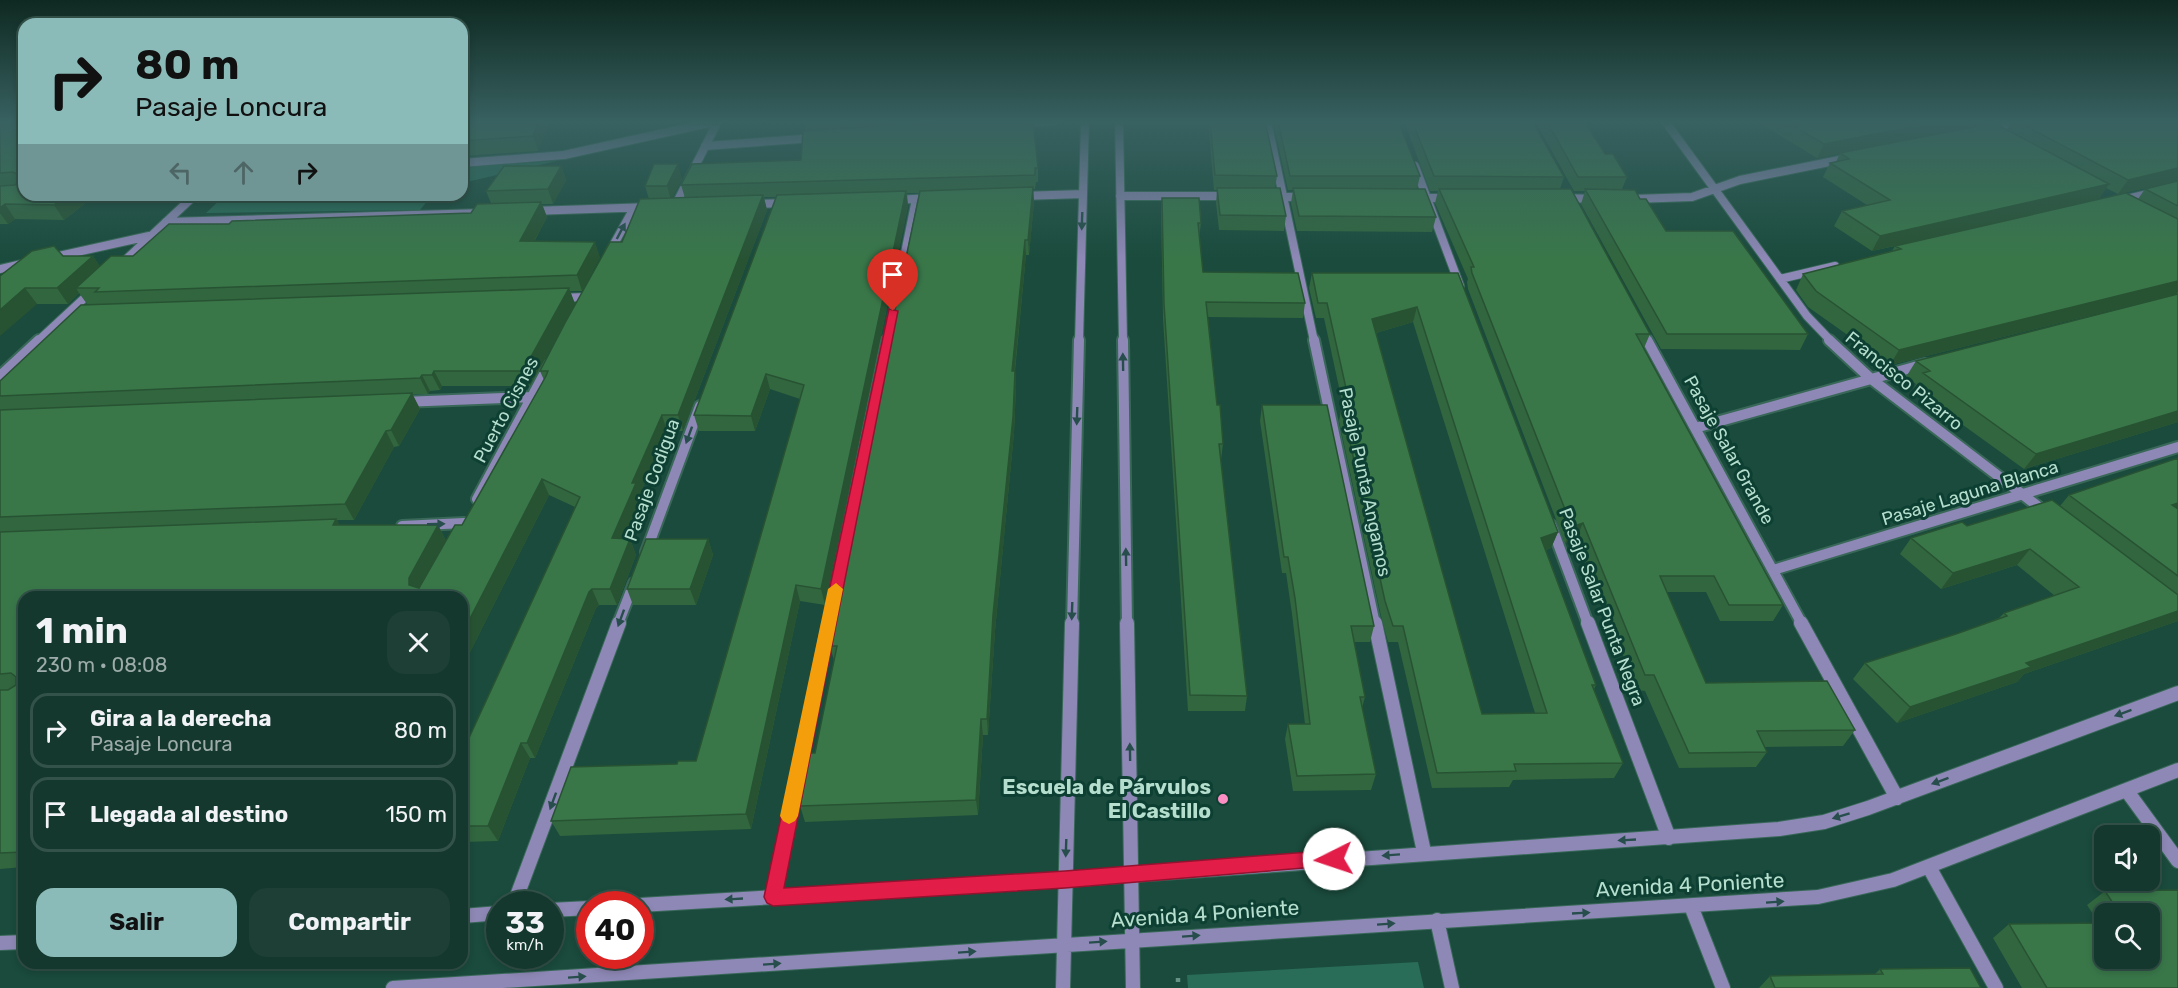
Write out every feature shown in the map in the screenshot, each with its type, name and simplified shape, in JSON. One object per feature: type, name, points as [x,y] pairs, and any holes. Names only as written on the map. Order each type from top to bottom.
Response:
[{"type":"street","points":[[675,206],[694,167]]},
{"type":"street","points":[[1063,988],[1084,167]]},
{"type":"street","points":[[1120,167],[1133,988]]},
{"type":"street","name":"Pasaje Punta Angamos","points":[[1277,167],[1424,852]]},
{"type":"street","points":[[1415,167],[1465,298]]},
{"type":"street","name":"Francisco Pizarro","points":[[1698,167],[1818,329],[1870,378],[2060,522]]},
{"type":"street","points":[[1626,199],[1682,198],[1714,190],[1740,180],[1803,167]]},
{"type":"street","points":[[2127,207],[2116,201],[2178,187]]},
{"type":"street","points":[[1005,196],[1083,194]]},
{"type":"street","points":[[1546,198],[1567,194],[1604,199]]},
{"type":"street","points":[[1567,194],[1576,209]]},
{"type":"street","points":[[1120,196],[1237,196]]},
{"type":"street","points":[[1260,197],[1318,197]]},
{"type":"street","points":[[881,200],[938,198]]},
{"type":"street","points":[[1408,198],[1463,198]]},
{"type":"street","points":[[773,897],[916,199]]},
{"type":"street","points":[[109,275],[189,201]]},
{"type":"street","points":[[742,204],[774,209],[799,203]]},
{"type":"street","points":[[527,211],[686,206]]},
{"type":"street","points":[[602,267],[634,208]]},
{"type":"street","points":[[166,222],[491,212]]},
{"type":"street","points":[[44,259],[151,236]]},
{"type":"street","points":[[0,269],[33,262]]},
{"type":"street","points":[[1780,279],[1849,263]]},
{"type":"street","points":[[0,376],[100,283]]},
{"type":"street","points":[[581,307],[591,287]]},
{"type":"street","points":[[551,298],[586,297]]},
{"type":"street","points":[[66,315],[85,314]]},
{"type":"street","name":"Pasaje Salar Grande","points":[[1633,314],[1897,798]]},
{"type":"street","name":"Puerto Cisnes","points":[[393,526],[461,529],[554,357]]},
{"type":"street","points":[[1695,428],[1938,361]]},
{"type":"street","name":"Pasaje Codigua","points":[[519,891],[705,392]]},
{"type":"street","points":[[389,403],[532,397]]},
{"type":"street","name":"Pasaje Laguna Blanca","points":[[1773,570],[2178,447]]},
{"type":"street","name":"Pasaje Salar Punta Negra","points":[[1544,508],[1669,838]]},
{"type":"street","points":[[654,904],[1065,880],[1424,852],[1669,838],[1779,829],[1824,822],[1897,798],[2178,693]]},
{"type":"street","name":"Avenida 4 Poniente","points":[[393,988],[506,985],[1133,940],[1818,897],[1893,880],[2178,770]]},
{"type":"street","points":[[2127,791],[2178,861]]},
{"type":"street","points":[[1929,867],[1996,988]]},
{"type":"street","points":[[1691,906],[1723,988]]},
{"type":"street","points":[[468,916],[486,914]]},
{"type":"street","points":[[1437,920],[1452,988]]},
{"type":"street","points":[[0,943],[18,942]]},
{"type":"path","points":[[1178,978],[1178,988]]},
{"type":"green space","points":[[468,167],[531,167],[468,182]]},
{"type":"green space","points":[[219,201],[427,201],[420,210],[206,213]]},
{"type":"green space","points":[[1418,962],[1424,988],[1188,988],[1187,975]]},
{"type":"building","points":[[0,167],[18,167],[18,174],[13,172],[0,173]]},
{"type":"building","points":[[503,167],[560,167],[548,189],[486,191]]},
{"type":"building","points":[[653,167],[676,167],[667,186],[645,186]]},
{"type":"building","points":[[690,167],[1038,168],[1035,168],[1035,175],[681,185]]},
{"type":"building","points":[[1214,167],[1275,167],[1277,176],[1215,175]]},
{"type":"building","points":[[1288,167],[1416,167],[1420,176],[1290,176]]},
{"type":"building","points":[[1430,167],[1558,167],[1564,177],[1434,176]]},
{"type":"building","points":[[1573,167],[1621,167],[1627,177],[1578,177]]},
{"type":"building","points":[[1837,167],[2077,167],[2109,184],[1880,236],[1842,211],[1890,200]]},
{"type":"building","points":[[2104,167],[2178,167],[2178,168],[2128,180]]},
{"type":"building","points":[[2178,181],[2178,206],[2145,189]]},
{"type":"building","points":[[18,183],[18,201],[59,201],[54,205],[5,204],[0,208],[0,186],[15,185]]},
{"type":"building","points":[[1033,187],[1028,240],[1025,240],[1012,371],[1015,371],[1013,417],[993,615],[987,719],[981,719],[976,800],[800,806],[810,753],[815,753],[837,646],[830,646],[840,593],[836,592],[920,191]]},
{"type":"building","points":[[1217,188],[1280,188],[1286,216],[1220,215]]},
{"type":"building","points":[[1293,188],[1425,189],[1436,217],[1299,216]]},
{"type":"building","points":[[1439,189],[1571,189],[1650,334],[1636,334],[1783,605],[1729,605],[1714,576],[1660,576],[1706,683],[1827,681],[1855,730],[1757,731],[1767,752],[1689,753],[1654,675],[1645,675],[1583,523],[1572,527],[1472,273],[1471,267],[1474,267]]},
{"type":"building","points":[[1585,189],[1635,190],[1640,199],[1646,199],[1666,231],[1733,231],[1808,334],[1667,334]]},
{"type":"building","points":[[906,191],[821,589],[796,585],[746,814],[551,821],[571,767],[677,764],[678,761],[696,761],[804,385],[766,374],[751,416],[694,415],[777,195]]},
{"type":"building","points":[[2126,193],[2178,219],[2178,281],[1899,350],[1816,291],[1803,274],[1901,249],[1895,246]]},
{"type":"building","points":[[763,195],[678,415],[662,415],[632,483],[636,483],[612,538],[630,539],[610,589],[592,589],[589,592],[527,743],[521,743],[488,826],[468,826],[468,740],[580,497],[542,479],[468,622],[468,591],[18,591],[18,852],[0,853],[0,690],[8,690],[16,685],[16,677],[11,673],[0,674],[0,532],[336,519],[333,525],[438,525],[409,578],[409,585],[419,588],[455,525],[462,525],[546,376],[548,371],[540,371],[565,323],[610,242],[622,242],[640,199]]},
{"type":"building","points":[[1162,198],[1199,198],[1201,223],[1198,223],[1203,272],[1298,273],[1305,303],[1206,302],[1217,405],[1220,405],[1223,444],[1219,444],[1247,696],[1190,695],[1164,304]]},
{"type":"building","points":[[541,202],[520,241],[595,242],[577,275],[95,292],[99,288],[76,288],[111,256],[133,256],[169,224],[229,224],[232,221],[471,213],[477,204]]},
{"type":"building","points":[[54,246],[63,256],[93,256],[57,288],[25,288],[0,310],[0,276],[32,251]]},
{"type":"building","points":[[1312,273],[1458,273],[1558,532],[1541,538],[1596,685],[1592,685],[1623,763],[1514,764],[1516,771],[1437,773],[1403,626],[1393,626],[1385,601],[1342,406],[1350,406],[1327,303],[1318,303]],"holes":[[[1417,307],[1547,713],[1482,714],[1372,319]]]},
{"type":"building","points":[[569,288],[523,371],[434,371],[432,375],[422,375],[420,378],[0,396],[0,381],[81,305]]},
{"type":"building","points":[[2178,294],[2178,411],[2036,454],[1923,373],[1930,371],[1916,361]]},
{"type":"building","points":[[412,393],[391,430],[386,431],[345,504],[0,517],[0,410]]},
{"type":"building","points":[[1262,405],[1327,405],[1374,626],[1351,626],[1365,697],[1360,697],[1376,774],[1297,776],[1288,724],[1310,724],[1295,598],[1288,557],[1284,557]]},
{"type":"building","points":[[2178,458],[2178,503],[2172,505],[2178,509],[2178,576],[2069,495]]},
{"type":"building","points":[[2052,500],[2178,595],[2178,611],[2026,663],[2031,667],[1910,707],[1865,663],[2007,616],[2004,613],[2079,587],[2030,549],[1953,573],[1911,538],[1962,522],[1967,526]]},
{"type":"building","points":[[646,539],[708,539],[690,589],[627,589]]},
{"type":"building","points":[[2178,890],[2178,988],[2047,988],[2009,924],[2094,923],[2094,969],[2160,969],[2160,903],[2113,903],[2105,891]]},
{"type":"building","points":[[1970,968],[1981,988],[1775,988],[1770,976],[1883,974],[1880,969]]},
{"type":"slow traffic","points":[[789,816],[836,589]]},
{"type":"place","name":"Escuela de Párvulos El Castillo","points":[[1223,799]]},
{"type":"route","points":[[893,311],[773,897],[1065,880],[1334,859]]}]
